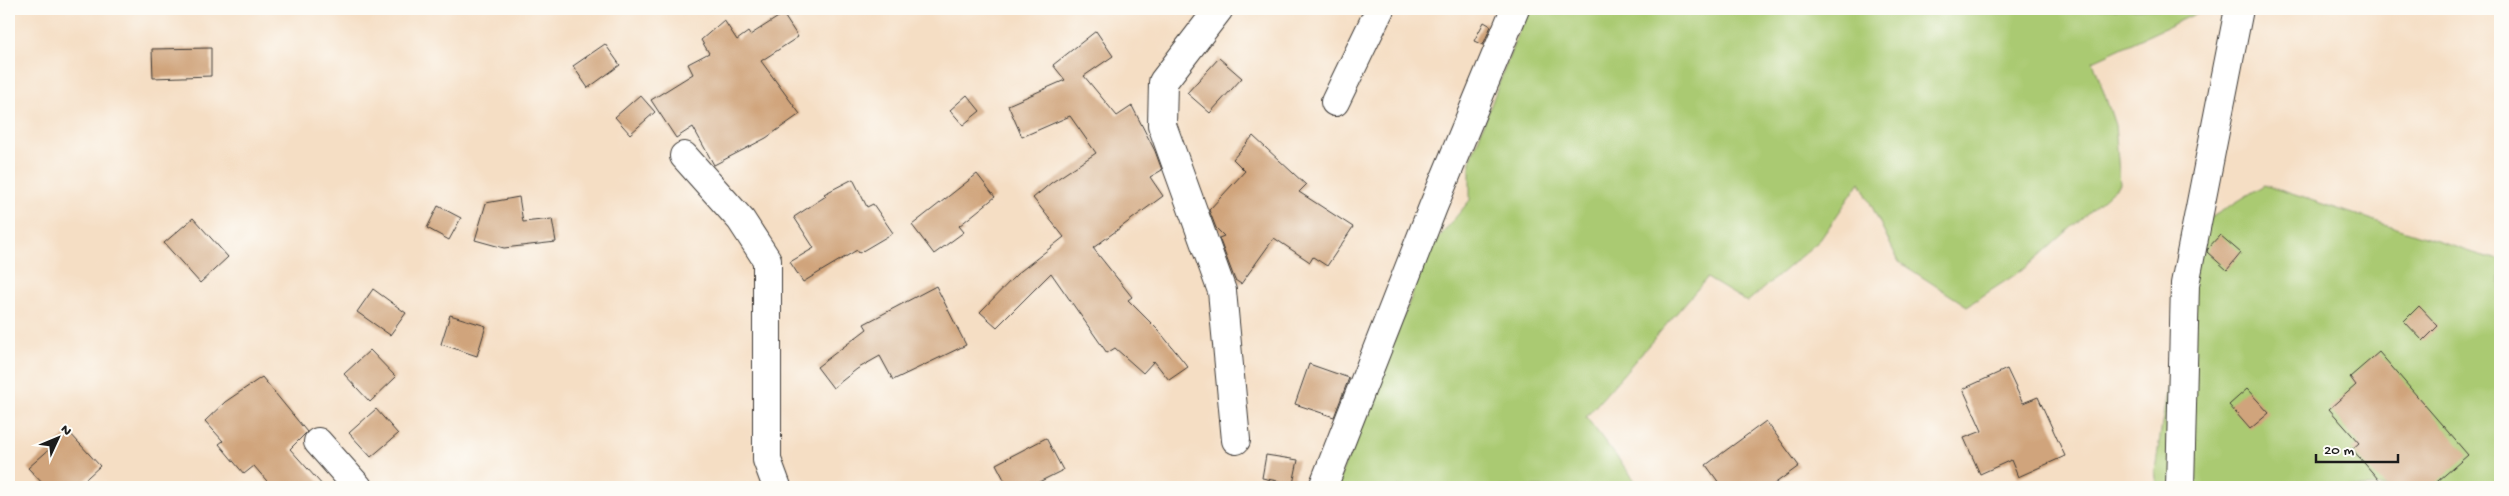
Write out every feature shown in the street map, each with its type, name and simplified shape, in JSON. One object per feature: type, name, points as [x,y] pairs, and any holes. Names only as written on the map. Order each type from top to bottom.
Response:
[{"type":"street","points":[[1219,9],[1163,82],[1162,125],[1222,291],[1236,440]]},
{"type":"street","points":[[1335,102],[1380,9]]},
{"type":"street","points":[[1324,487],[1433,207],[1515,9]]},
{"type":"street","points":[[2180,487],[2185,284],[2239,9]]},
{"type":"street","points":[[684,156],[741,220],[766,260],[767,460],[777,487]]},
{"type":"street","points":[[318,442],[358,487]]},
{"type":"green space","points":[[1527,9],[2206,9],[2093,61],[2115,125],[2120,184],[2027,267],[1967,306],[1899,262],[1860,182],[1820,240],[1747,302],[1707,278],[1586,417],[1640,487],[1336,487],[1431,247],[1470,200],[1470,161]]},
{"type":"green space","points":[[2264,185],[2500,260],[2500,487],[2157,487],[2155,470],[2191,230]]},
{"type":"building","points":[[783,14],[798,37],[761,61],[800,114],[766,138],[714,165],[693,127],[676,138],[651,100],[693,74],[688,64],[709,53],[701,40],[724,20],[737,40],[748,32],[750,35]]},
{"type":"building","points":[[1484,22],[1491,26],[1483,45],[1474,41]]},
{"type":"building","points":[[1096,31],[1113,56],[1084,76],[1117,116],[1132,106],[1155,151],[1162,170],[1150,177],[1163,196],[1093,248],[1132,297],[1128,300],[1159,331],[1188,367],[1169,380],[1154,361],[1143,373],[1115,348],[1107,353],[1051,273],[997,327],[980,312],[1017,274],[1064,237],[1033,198],[1051,183],[1096,153],[1070,116],[1022,137],[1008,105],[1065,80],[1053,65]]},
{"type":"building","points":[[605,44],[620,65],[588,88],[573,66]]},
{"type":"building","points":[[211,48],[211,76],[153,78],[152,49]]},
{"type":"building","points":[[1219,58],[1242,78],[1210,113],[1187,93]]},
{"type":"building","points":[[640,95],[655,112],[630,134],[615,117]]},
{"type":"building","points":[[967,95],[980,111],[963,125],[950,110]]},
{"type":"building","points":[[1253,136],[1306,185],[1299,192],[1353,227],[1327,266],[1313,257],[1310,262],[1274,238],[1241,284],[1235,280],[1219,238],[1224,236],[1216,228],[1209,210],[1245,171],[1233,159]]},
{"type":"building","points":[[977,174],[995,197],[959,226],[964,232],[934,254],[912,225]]},
{"type":"building","points":[[853,179],[867,207],[873,204],[893,233],[859,253],[857,250],[803,282],[790,262],[814,248],[794,217],[826,196],[824,194]]},
{"type":"building","points":[[519,197],[523,222],[552,219],[556,242],[504,248],[475,240],[486,203]]},
{"type":"building","points":[[438,206],[461,218],[449,240],[427,228]]},
{"type":"building","points":[[193,218],[228,257],[200,283],[164,243]]},
{"type":"building","points":[[2220,235],[2241,253],[2227,270],[2207,252],[2208,248]]},
{"type":"building","points":[[936,286],[966,345],[893,380],[880,356],[857,369],[833,388],[817,367],[867,329],[864,324]]},
{"type":"building","points":[[373,289],[406,313],[390,335],[357,312]]},
{"type":"building","points":[[2419,306],[2438,326],[2423,341],[2404,321]]},
{"type":"building","points":[[450,315],[486,326],[477,356],[441,344]]},
{"type":"building","points":[[370,350],[396,377],[370,402],[344,374]]},
{"type":"building","points":[[2379,352],[2468,455],[2431,487],[2385,487],[2352,449],[2359,443],[2329,409],[2356,385],[2350,377]]},
{"type":"building","points":[[1309,364],[1349,378],[1334,417],[1295,404]]},
{"type":"building","points":[[2007,369],[2023,403],[2038,397],[2065,456],[2018,477],[2011,460],[1980,474],[1964,438],[1982,431],[1963,389]]},
{"type":"building","points":[[262,377],[307,432],[290,449],[324,487],[272,487],[254,466],[244,474],[219,444],[223,441],[205,421],[225,402]]},
{"type":"building","points":[[2247,389],[2269,413],[2250,429],[2229,405]]},
{"type":"building","points":[[376,409],[398,434],[371,457],[349,433]]},
{"type":"building","points":[[1766,421],[1799,466],[1770,487],[1722,487],[1706,465]]},
{"type":"building","points":[[69,432],[100,466],[77,487],[46,487],[28,468]]},
{"type":"building","points":[[1046,438],[1063,470],[1029,487],[1008,487],[996,464]]},
{"type":"building","points":[[1266,455],[1298,460],[1293,484],[1262,478]]}]
